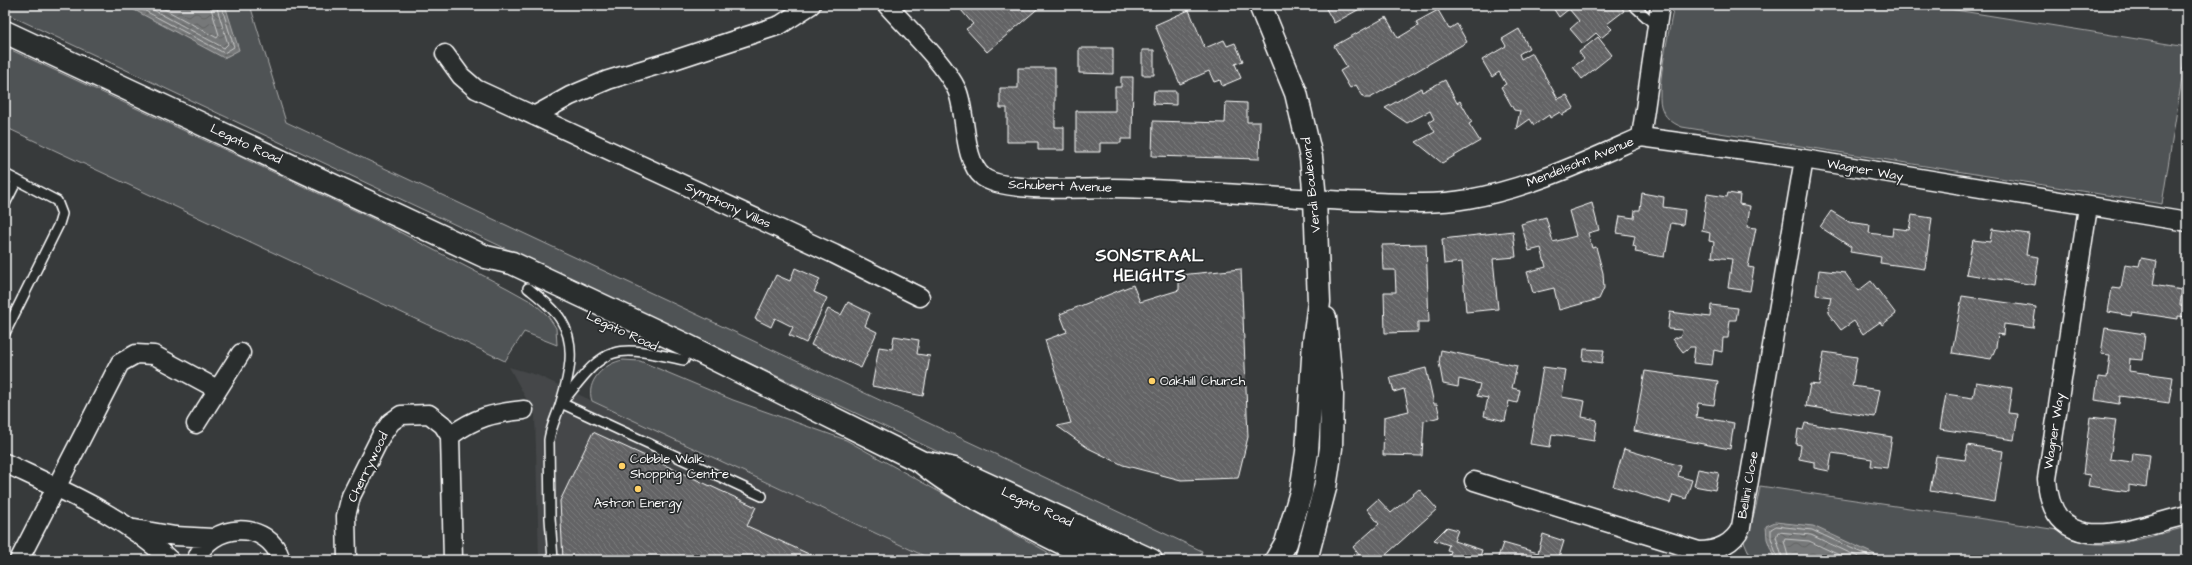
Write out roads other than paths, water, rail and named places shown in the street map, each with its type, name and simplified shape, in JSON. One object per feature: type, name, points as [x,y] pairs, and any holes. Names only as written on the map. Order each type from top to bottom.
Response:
[{"type":"street","points":[[534,116],[570,96],[608,80],[780,25],[811,5]]},
{"type":"street","name":"Schubert Avenue","points":[[887,5],[940,65],[957,90],[973,161],[985,178],[1001,184],[1028,187],[1115,188],[1315,199]]},
{"type":"street","name":"Verdi Boulevard","points":[[1260,5],[1296,93],[1311,157],[1315,199],[1320,302],[1314,342],[1307,452],[1301,492],[1286,543],[1276,560]]},
{"type":"street","name":"Mendelsohn Avenue","points":[[1315,199],[1396,203],[1433,203],[1465,200],[1499,193],[1547,178],[1641,137],[1660,5]]},
{"type":"street","name":"Legato Road","points":[[5,32],[486,256],[518,266],[686,345],[921,462],[943,480],[1076,554],[1100,560]]},
{"type":"street","name":"Symphony Villas","points":[[445,54],[461,76],[476,89],[834,254],[920,297]]},
{"type":"street","name":"Wagner Way","points":[[1641,137],[1804,159],[2088,207],[2187,222]]},
{"type":"street","name":"Bellini Close","points":[[1474,481],[1699,551],[1712,550],[1736,537],[1742,520],[1804,159]]},
{"type":"street","name":"Wagner Way","points":[[2088,207],[2047,479],[2049,501],[2059,519],[2068,526],[2086,533],[2114,532],[2187,515]]},
{"type":"street","name":"Legato Road","points":[[486,256],[502,273],[528,288],[718,375],[767,386]]},
{"type":"street","name":"Verdi Boulevard","points":[[1306,560],[1325,488],[1331,448],[1332,395],[1327,323],[1320,302]]},
{"type":"street","points":[[196,424],[241,353]]},
{"type":"street","points":[[19,560],[120,363],[128,357],[144,354],[154,355],[217,389]]},
{"type":"street","points":[[453,560],[450,436],[466,424],[480,417],[495,413],[524,410]]},
{"type":"street","name":"Cherrywood","points":[[347,560],[346,516],[351,496],[381,436],[391,422],[401,415],[429,414],[443,425],[450,436]]},
{"type":"street","name":"Legato Road","points":[[921,462],[954,469],[1151,560]]},
{"type":"street","points":[[5,463],[57,488],[132,529],[170,560]]},
{"type":"street","points":[[132,529],[175,536],[212,538]]},
{"type":"street","points":[[196,560],[204,545],[212,538],[224,532],[237,529],[250,531],[262,536],[272,545],[281,560]]},
{"type":"lane","points":[[1633,5],[1657,27]]},
{"type":"lane","points":[[5,174],[57,201],[62,214],[59,224],[5,333]]},
{"type":"lane","points":[[5,204],[17,180]]},
{"type":"lane","points":[[528,288],[560,319],[568,333],[571,350],[570,367],[561,403],[551,428],[549,440],[550,518],[553,560]]},
{"type":"lane","points":[[561,403],[594,365],[613,353],[629,351],[684,360]]},
{"type":"lane","points":[[561,403],[762,496]]},
{"type":"water","points":[[125,5],[225,5],[239,50],[224,58]]},
{"type":"water","points":[[1775,522],[1813,526],[1878,556],[1892,560],[1775,560],[1767,539],[1766,526]]},
{"type":"place","name":"Oakhill Church","points":[[1152,381]]},
{"type":"place","name":"Cobble Walk Shopping Centre","points":[[622,466]]},
{"type":"place","name":"Astron Energy","points":[[638,489]]},
{"type":"district","name":"SONSTRAAL HEIGHTS","points":[[1150,266]]}]
